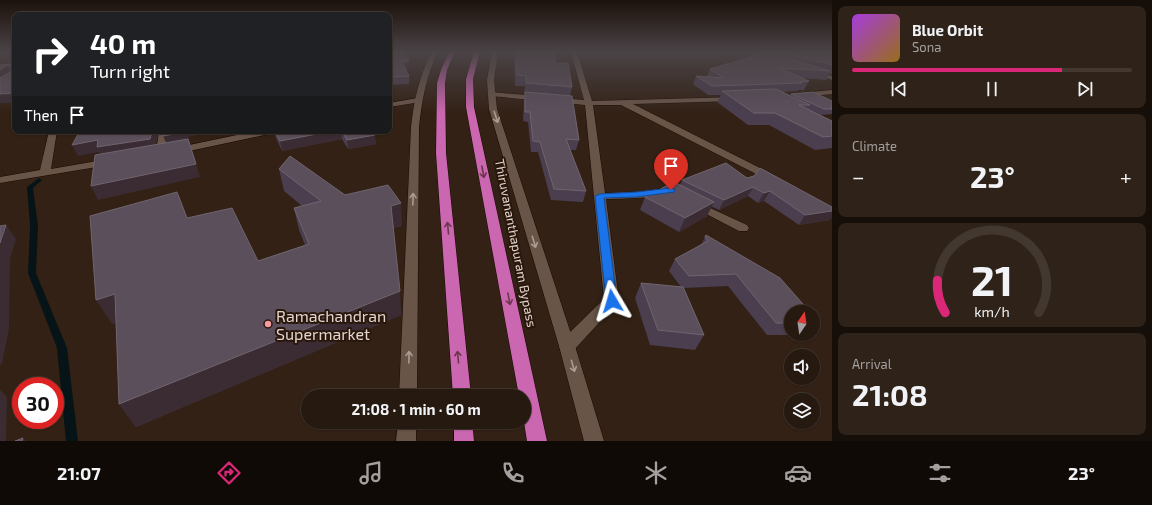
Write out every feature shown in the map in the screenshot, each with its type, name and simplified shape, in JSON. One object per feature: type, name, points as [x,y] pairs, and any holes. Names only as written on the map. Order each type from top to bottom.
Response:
[{"type":"highway","points":[[443,73],[441,83],[440,107],[441,153],[461,389]]},
{"type":"highway","name":"Thiruvananthapuram Bypass","points":[[470,73],[468,84],[470,107],[537,441]]},
{"type":"highway","points":[[463,429],[464,441]]},
{"type":"street","points":[[408,389],[415,127],[418,100],[425,73]]},
{"type":"street","points":[[490,73],[490,94],[493,109],[567,346],[594,441]]},
{"type":"street","points":[[567,346],[612,301],[589,103],[580,73]]},
{"type":"street","points":[[812,73],[832,78]]},
{"type":"street","points":[[795,95],[832,92]]},
{"type":"street","points":[[490,94],[589,103],[741,98]]},
{"type":"street","points":[[392,104],[418,100]]},
{"type":"street","points":[[623,102],[783,183]]},
{"type":"street","points":[[46,172],[52,134]]},
{"type":"street","points":[[162,134],[158,154],[255,134]]},
{"type":"street","points":[[0,180],[117,160]]},
{"type":"street","points":[[600,196],[636,195],[671,190],[743,228]]},
{"type":"street","points":[[406,429],[406,441]]},
{"type":"building","points":[[12,73],[12,93],[0,94],[0,78]]},
{"type":"building","points":[[392,73],[407,73],[409,76],[392,77]]},
{"type":"building","points":[[517,73],[570,73],[572,87],[526,83],[526,76],[517,75]]},
{"type":"building","points":[[716,73],[790,73],[809,81],[800,82],[802,83],[712,86],[696,76],[724,78]]},
{"type":"building","points":[[776,89],[810,105],[799,105],[832,121],[832,136],[823,137],[775,113],[754,113],[722,91]]},
{"type":"building","points":[[525,92],[572,96],[579,140],[566,139],[586,191],[554,189],[540,142],[533,141],[530,112],[525,112]]},
{"type":"building","points":[[813,92],[832,101],[832,108],[830,108],[832,109],[824,109],[791,94]]},
{"type":"building","points":[[78,134],[151,134],[150,139],[97,147],[98,140],[72,145]]},
{"type":"building","points":[[163,134],[174,134],[163,136]]},
{"type":"building","points":[[276,134],[317,134],[280,141]]},
{"type":"building","points":[[344,134],[375,135],[347,140]]},
{"type":"building","points":[[188,139],[196,164],[91,186],[95,155]]},
{"type":"building","points":[[290,156],[345,195],[388,185],[401,203],[391,206],[400,291],[119,404],[115,294],[96,300],[90,216],[177,192],[187,218],[232,208],[258,261],[309,244],[294,208],[321,201],[279,169]]},
{"type":"building","points":[[726,163],[747,178],[754,176],[760,168],[832,207],[832,211],[805,215],[770,191],[764,193],[753,187],[724,200],[682,180]]},
{"type":"building","points":[[674,182],[714,202],[685,218],[645,197]]},
{"type":"building","points":[[6,225],[0,243],[0,226]]},
{"type":"building","points":[[706,235],[780,278],[804,305],[784,305],[784,323],[776,323],[736,274],[689,276],[675,259],[708,241],[705,237]]},
{"type":"building","points":[[641,283],[683,287],[704,335],[658,330]]},
{"type":"building","points":[[23,438],[22,441],[15,441]]},
{"type":"waterway","points":[[39,180],[30,187],[34,226],[32,273],[62,348],[72,441]]},
{"type":"place","name":"Ramachandran Supermarket","points":[[268,324]]},
{"type":"route","points":[[612,301],[600,196],[636,195],[671,190]]}]
